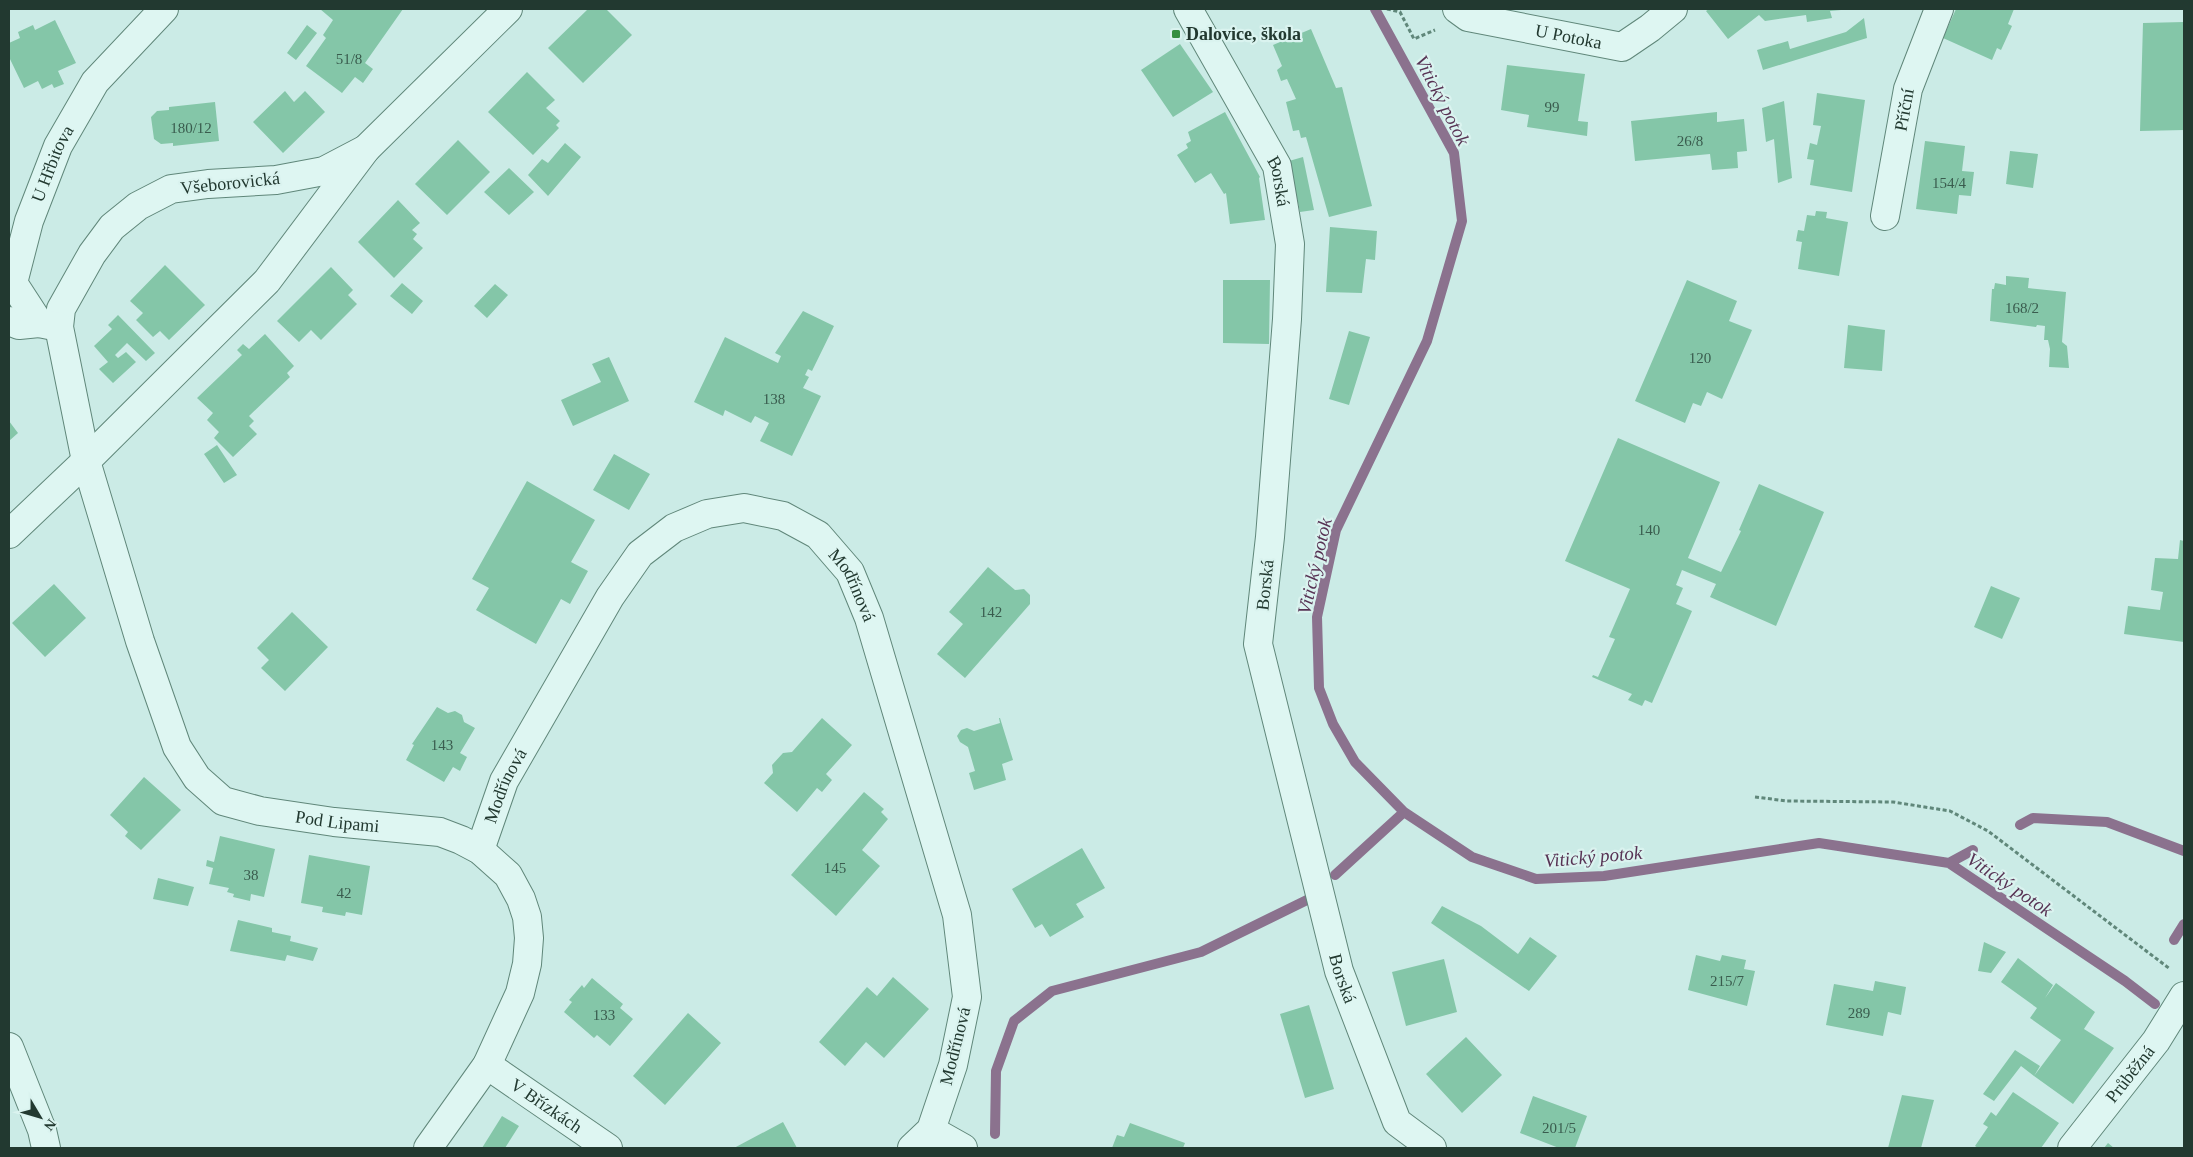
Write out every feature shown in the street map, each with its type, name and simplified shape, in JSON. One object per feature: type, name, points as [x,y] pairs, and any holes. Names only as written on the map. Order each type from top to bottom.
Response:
[{"type":"street","name":"U Hřbitova","points":[[49,325],[14,283],[29,221],[58,146],[95,82],[164,9]]},
{"type":"street","name":"Všeborovická","points":[[9,534],[86,461],[267,281],[366,150],[508,9]]},
{"type":"street","name":"Borská","points":[[1188,9],[1278,166],[1290,244],[1287,319],[1271,528],[1258,644],[1339,971],[1397,1122],[1432,1148]]},
{"type":"street","name":"U Potoka","points":[[1457,9],[1468,17],[1622,47],[1673,9]]},
{"type":"street","name":"Příční","points":[[1885,216],[1908,89],[1939,9]]},
{"type":"street","name":"Všeborovická","points":[[86,461],[49,325],[61,309],[92,254],[112,227],[138,206],[171,189],[208,184],[276,180],[324,171],[366,150]]},
{"type":"street","points":[[9,321],[19,325],[49,325]]},
{"type":"street","name":"Pod Lipami","points":[[86,461],[140,641],[163,709],[178,747],[196,778],[223,801],[260,811],[334,822],[440,832],[480,850],[508,875],[521,899],[527,917],[530,938],[528,964],[520,993],[486,1064],[428,1148]]},
{"type":"street","name":"Modřínová","points":[[480,850],[504,781],[610,597],[640,554],[674,528],[707,514],[744,508],[783,516],[818,535],[850,572],[869,618],[957,915],[967,997],[953,1065],[921,1139]]},
{"type":"street","name":"Průběžná","points":[[2072,1148],[2156,1041],[2180,985]]},
{"type":"street","points":[[9,1047],[42,1130],[46,1148]]},
{"type":"street","name":"V Břízkách","points":[[486,1064],[608,1148]]},
{"type":"street","points":[[921,1139],[962,1148]]},
{"type":"path","points":[[1387,9],[1400,12],[1414,39]]},
{"type":"path","points":[[1755,797],[1787,801],[1893,802],[1950,811],[1988,831],[2180,985]]},
{"type":"building","points":[[320,9],[403,9],[365,63],[373,69],[363,83],[355,77],[342,93],[306,66],[326,38],[323,35],[333,20]]},
{"type":"building","points":[[588,9],[606,9],[632,35],[583,83],[548,48]]},
{"type":"building","points":[[1709,9],[1841,10],[1830,11],[1832,18],[1807,22],[1806,15],[1765,21],[1759,15],[1728,39],[1706,11]]},
{"type":"building","points":[[1956,9],[2014,9],[2008,24],[2012,26],[2001,50],[1997,48],[1992,60],[1943,38]]},
{"type":"building","points":[[1864,18],[1867,38],[1763,70],[1757,50],[1788,41],[1790,49],[1846,32]]},
{"type":"building","points":[[55,20],[76,63],[58,71],[64,84],[54,88],[52,84],[42,89],[38,81],[24,88],[9,57],[9,43],[20,38],[18,32],[33,25],[35,30]]},
{"type":"building","points":[[2184,22],[2184,130],[2140,131],[2143,23]]},
{"type":"building","points":[[307,25],[317,33],[296,60],[287,53]]},
{"type":"building","points":[[1311,29],[1336,88],[1342,87],[1372,206],[1329,217],[1306,137],[1301,138],[1299,130],[1293,131],[1286,102],[1296,99],[1287,79],[1281,81],[1277,70],[1282,66],[1273,45]]},
{"type":"building","points":[[1180,44],[1213,92],[1173,117],[1141,70]]},
{"type":"building","points":[[1507,65],[1585,74],[1578,121],[1588,122],[1587,136],[1527,127],[1529,115],[1501,110]]},
{"type":"building","points":[[527,72],[555,100],[546,108],[560,121],[556,125],[559,128],[533,155],[488,112]]},
{"type":"building","points":[[285,91],[294,102],[305,91],[325,112],[283,153],[253,122]]},
{"type":"building","points":[[1817,93],[1865,100],[1852,192],[1810,185],[1814,160],[1807,159],[1810,143],[1817,145],[1821,126],[1813,125]]},
{"type":"building","points":[[1784,101],[1792,178],[1778,183],[1774,139],[1766,142],[1762,108]]},
{"type":"building","points":[[215,102],[219,141],[173,146],[173,143],[161,144],[154,139],[151,117],[157,111],[169,110],[169,107]]},
{"type":"building","points":[[1225,112],[1260,177],[1265,220],[1230,224],[1226,193],[1224,194],[1211,173],[1195,183],[1177,155],[1188,148],[1186,144],[1191,141],[1188,132]]},
{"type":"building","points":[[1717,112],[1717,122],[1744,119],[1747,151],[1737,152],[1738,168],[1712,170],[1710,154],[1635,161],[1631,121]]},
{"type":"building","points":[[458,140],[490,172],[447,215],[415,184]]},
{"type":"building","points":[[1925,141],[1965,146],[1962,171],[1974,172],[1971,196],[1959,195],[1957,214],[1916,209]]},
{"type":"building","points":[[565,143],[581,157],[548,196],[528,175],[542,159],[548,163]]},
{"type":"building","points":[[2010,151],[2038,154],[2033,188],[2006,184]]},
{"type":"building","points":[[1303,157],[1314,210],[1300,212],[1289,161]]},
{"type":"building","points":[[509,168],[534,192],[509,215],[484,192]]},
{"type":"building","points":[[398,200],[420,223],[412,230],[417,234],[413,239],[423,248],[394,278],[358,242]]},
{"type":"building","points":[[1816,211],[1827,212],[1826,218],[1848,222],[1839,276],[1798,269],[1802,242],[1796,241],[1798,230],[1804,231],[1807,215],[1815,216]]},
{"type":"building","points":[[1330,227],[1377,231],[1375,260],[1366,259],[1362,293],[1326,292]]},
{"type":"building","points":[[165,265],[205,305],[169,340],[160,331],[153,337],[136,320],[143,313],[130,301]]},
{"type":"building","points":[[331,267],[353,290],[348,295],[357,304],[321,340],[311,330],[299,342],[277,321]]},
{"type":"building","points":[[2006,276],[2029,278],[2028,288],[2066,292],[2062,342],[2067,346],[2069,368],[2049,367],[2050,349],[2048,340],[2044,340],[2045,326],[2037,325],[2036,327],[1990,321],[1992,289],[1994,289],[1995,283],[2006,285]]},
{"type":"building","points":[[1223,280],[1270,280],[1269,344],[1223,343]]},
{"type":"building","points":[[1687,280],[1737,301],[1729,321],[1752,330],[1722,399],[1707,392],[1701,406],[1693,403],[1685,423],[1635,401]]},
{"type":"building","points":[[402,283],[423,301],[412,314],[390,296]]},
{"type":"building","points":[[495,284],[508,295],[487,318],[474,306]]},
{"type":"building","points":[[803,311],[834,326],[812,371],[808,369],[805,375],[809,377],[803,388],[821,396],[792,456],[760,441],[769,423],[755,416],[751,423],[725,410],[723,416],[694,402],[725,337],[778,363],[781,356],[775,353]]},
{"type":"building","points":[[118,315],[155,353],[146,361],[127,343],[115,355],[118,358],[126,352],[136,362],[113,383],[99,369],[108,362],[94,346],[112,329],[108,325]]},
{"type":"building","points":[[1848,325],[1885,330],[1882,371],[1844,368]]},
{"type":"building","points":[[1349,331],[1370,337],[1349,405],[1329,399]]},
{"type":"building","points":[[265,334],[294,366],[287,373],[290,377],[249,416],[254,421],[249,426],[257,434],[233,457],[214,438],[219,432],[207,420],[213,413],[197,398],[242,355],[237,350],[243,344],[249,349]]},
{"type":"building","points":[[609,357],[629,401],[573,426],[561,400],[601,382],[592,364]]},
{"type":"building","points":[[9,421],[18,433],[9,441]]},
{"type":"building","points":[[1618,438],[1720,482],[1688,558],[1721,572],[1741,531],[1739,530],[1759,484],[1824,512],[1776,626],[1710,597],[1716,584],[1682,570],[1676,585],[1683,588],[1676,604],[1692,611],[1652,703],[1645,700],[1642,706],[1628,700],[1632,694],[1592,677],[1593,675],[1598,677],[1615,639],[1609,637],[1630,589],[1565,561]]},
{"type":"building","points":[[217,445],[237,475],[224,483],[204,454]]},
{"type":"building","points":[[614,454],[650,474],[629,510],[593,490]]},
{"type":"building","points":[[527,481],[595,520],[571,562],[588,571],[570,604],[561,599],[536,644],[476,610],[489,588],[472,579]]},
{"type":"building","points":[[2180,540],[2184,541],[2184,642],[2124,634],[2128,606],[2160,610],[2163,592],[2151,590],[2155,558],[2178,559]]},
{"type":"building","points":[[988,567],[1015,590],[1024,589],[1030,595],[1030,604],[965,678],[937,654],[963,624],[949,612]]},
{"type":"building","points":[[54,584],[86,618],[45,657],[12,623]]},
{"type":"building","points":[[1991,586],[2020,598],[2002,639],[1974,627]]},
{"type":"building","points":[[292,612],[328,647],[285,691],[261,668],[269,660],[257,648]]},
{"type":"building","points":[[437,707],[448,713],[455,711],[462,715],[464,722],[475,728],[460,753],[467,757],[460,771],[453,767],[444,782],[406,760],[414,745],[412,744]]},
{"type":"building","points":[[822,718],[852,745],[826,774],[832,780],[822,792],[817,788],[797,812],[764,783],[773,773],[772,765],[783,753],[792,752]]},
{"type":"building","points":[[999,718],[1013,760],[1002,764],[1006,780],[974,790],[969,773],[975,771],[968,747],[960,742],[957,736],[961,730],[967,728],[974,731],[1000,723]]},
{"type":"building","points":[[144,777],[181,810],[141,850],[125,836],[128,832],[110,815]]},
{"type":"building","points":[[864,792],[884,809],[881,812],[888,819],[862,850],[880,866],[836,916],[791,875]]},
{"type":"building","points":[[220,836],[275,849],[264,897],[251,894],[250,901],[233,897],[234,894],[227,892],[229,888],[209,884],[213,868],[206,866],[207,860],[214,862]]},
{"type":"building","points":[[1082,848],[1105,888],[1076,904],[1084,917],[1050,937],[1042,924],[1035,928],[1012,889]]},
{"type":"building","points":[[309,855],[370,866],[362,915],[346,912],[345,916],[322,912],[323,907],[301,903]]},
{"type":"building","points":[[158,878],[194,887],[188,906],[153,899]]},
{"type":"building","points":[[1442,906],[1481,926],[1518,954],[1530,937],[1557,956],[1529,991],[1431,923]]},
{"type":"building","points":[[238,920],[272,928],[272,932],[291,936],[290,941],[318,948],[313,961],[287,955],[285,961],[230,951]]},
{"type":"building","points":[[1984,942],[2006,952],[1991,973],[1978,971]]},
{"type":"building","points":[[1696,955],[1720,961],[1722,955],[1746,960],[1744,969],[1755,971],[1747,1006],[1688,990]]},
{"type":"building","points":[[2018,958],[2053,985],[2045,998],[2056,983],[2095,1012],[2084,1029],[2114,1048],[2073,1104],[2034,1076],[2061,1040],[2030,1018],[2037,1008],[2001,982]]},
{"type":"building","points":[[1444,959],[1457,1012],[1406,1026],[1392,972]]},
{"type":"building","points":[[893,977],[929,1009],[884,1058],[866,1042],[845,1066],[819,1042],[867,987],[877,996]]},
{"type":"building","points":[[592,978],[623,1004],[620,1008],[633,1019],[610,1046],[597,1035],[594,1038],[564,1012],[572,1002],[569,1000],[582,985],[584,988]]},
{"type":"building","points":[[1875,981],[1906,987],[1901,1015],[1888,1012],[1883,1036],[1826,1025],[1834,984],[1873,991]]},
{"type":"building","points":[[1309,1005],[1334,1089],[1305,1098],[1280,1014]]},
{"type":"building","points":[[688,1013],[721,1043],[665,1105],[633,1076]]},
{"type":"building","points":[[1466,1037],[1502,1075],[1462,1113],[1426,1074]]},
{"type":"building","points":[[2015,1050],[2040,1066],[2034,1076],[2021,1066],[1994,1101],[1983,1094]]},
{"type":"building","points":[[2013,1092],[2059,1123],[2041,1148],[1978,1148],[1975,1146],[1988,1127],[1983,1124],[1991,1112],[1996,1116]]},
{"type":"building","points":[[1902,1095],[1934,1100],[1921,1148],[1888,1148]]},
{"type":"building","points":[[1533,1096],[1587,1116],[1575,1148],[1559,1148],[1520,1133]]},
{"type":"building","points":[[502,1116],[519,1126],[505,1148],[482,1148]]},
{"type":"building","points":[[783,1122],[797,1148],[734,1148]]},
{"type":"building","points":[[1130,1123],[1185,1143],[1183,1148],[1112,1148],[1117,1135],[1124,1137]]},
{"type":"building","points":[[2108,1143],[2114,1148],[2104,1148]]},
{"type":"waterway","name":"Vitický potok","points":[[1375,9],[1454,153],[1462,221],[1427,341],[1336,530],[1317,617],[1319,688],[1333,724],[1355,762],[1404,812],[1472,857],[1536,879],[1604,876],[1819,843],[1949,863],[2125,981],[2155,1004]]},
{"type":"waterway","points":[[1335,875],[1404,812]]},
{"type":"waterway","points":[[2020,825],[2033,818],[2107,822],[2184,851]]},
{"type":"waterway","points":[[1949,863],[1973,850]]},
{"type":"waterway","points":[[995,1134],[996,1071],[1014,1021],[1052,991],[1201,952],[1309,899]]},
{"type":"waterway","points":[[2174,940],[2184,924]]},
{"type":"place","name":"Dalovice, škola","points":[[1176,34]]}]
